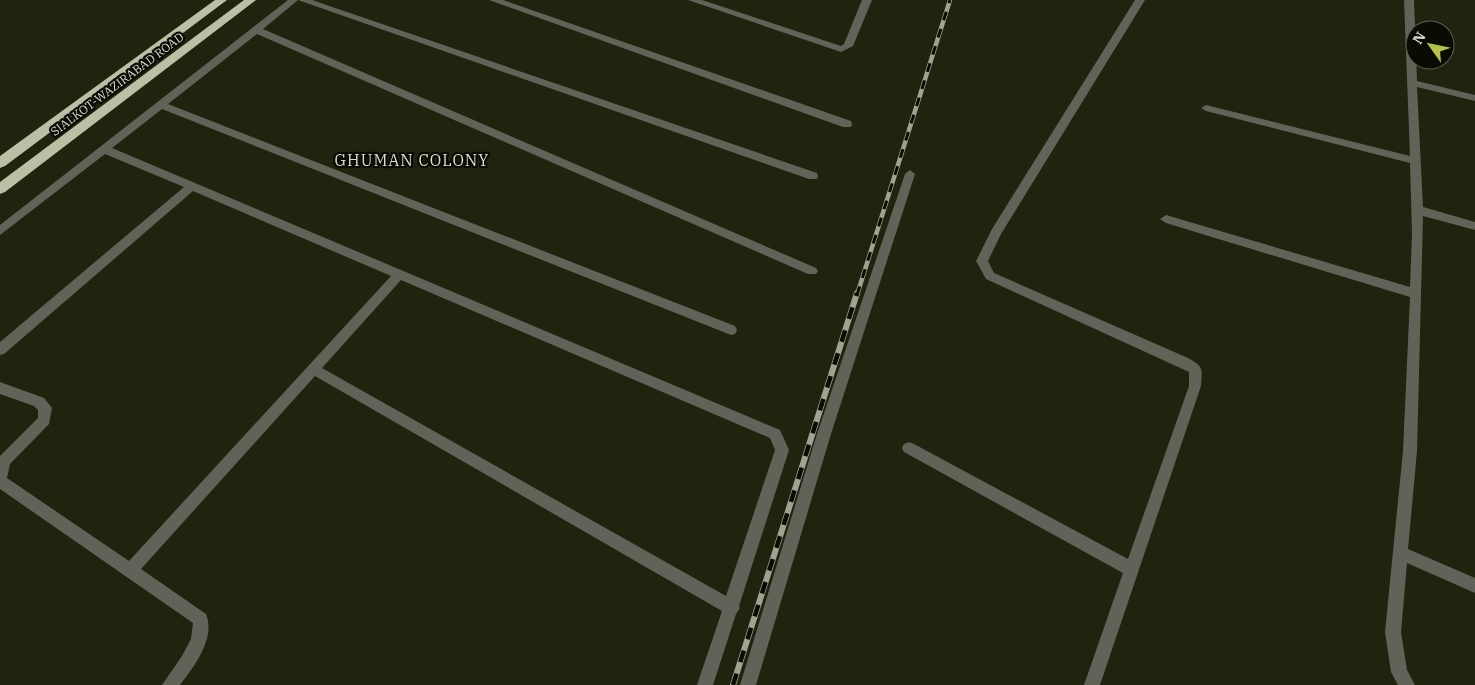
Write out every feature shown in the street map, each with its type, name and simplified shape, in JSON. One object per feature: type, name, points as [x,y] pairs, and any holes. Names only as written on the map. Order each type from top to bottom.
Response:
[{"type":"highway","name":"SIALKOT-WAZIRABAD ROAD","points":[[0,163],[222,0]]},
{"type":"highway","name":"SIALKOT-WAZIRABAD ROAD","points":[[0,189],[252,0]]},
{"type":"street","points":[[0,231],[294,0]]},
{"type":"street","points":[[303,0],[813,176]]},
{"type":"street","points":[[494,0],[847,124]]},
{"type":"street","points":[[694,0],[841,49],[848,46],[867,0]]},
{"type":"street","points":[[1092,685],[1195,386],[1196,369],[990,276],[982,262],[996,232],[1140,0]]},
{"type":"street","points":[[1407,685],[1399,672],[1393,632],[1410,451],[1416,294],[1416,161],[1410,0]]},
{"type":"street","points":[[256,30],[812,271]]},
{"type":"street","points":[[1413,83],[1475,98]]},
{"type":"street","points":[[161,104],[731,330]]},
{"type":"street","points":[[1206,108],[1416,161]]},
{"type":"street","points":[[104,149],[775,434],[782,450],[706,685]]},
{"type":"street","points":[[748,685],[824,434],[910,174]]},
{"type":"street","points":[[0,350],[190,187]]},
{"type":"street","points":[[1417,210],[1475,226]]},
{"type":"street","points":[[1166,219],[1416,294]]},
{"type":"street","points":[[130,570],[399,275]]},
{"type":"street","points":[[313,369],[732,608]]},
{"type":"street","points":[[0,388],[39,402],[45,408],[44,420],[5,460],[1,470],[0,481],[201,619],[199,640],[188,662],[170,685]]},
{"type":"street","points":[[909,448],[1133,570]]},
{"type":"street","points":[[1400,552],[1475,586]]},
{"type":"railway","points":[[857,295],[950,0]]},
{"type":"railway","points":[[733,685],[857,293]]},
{"type":"district","name":"GHUMAN COLONY","points":[[412,160]]}]
